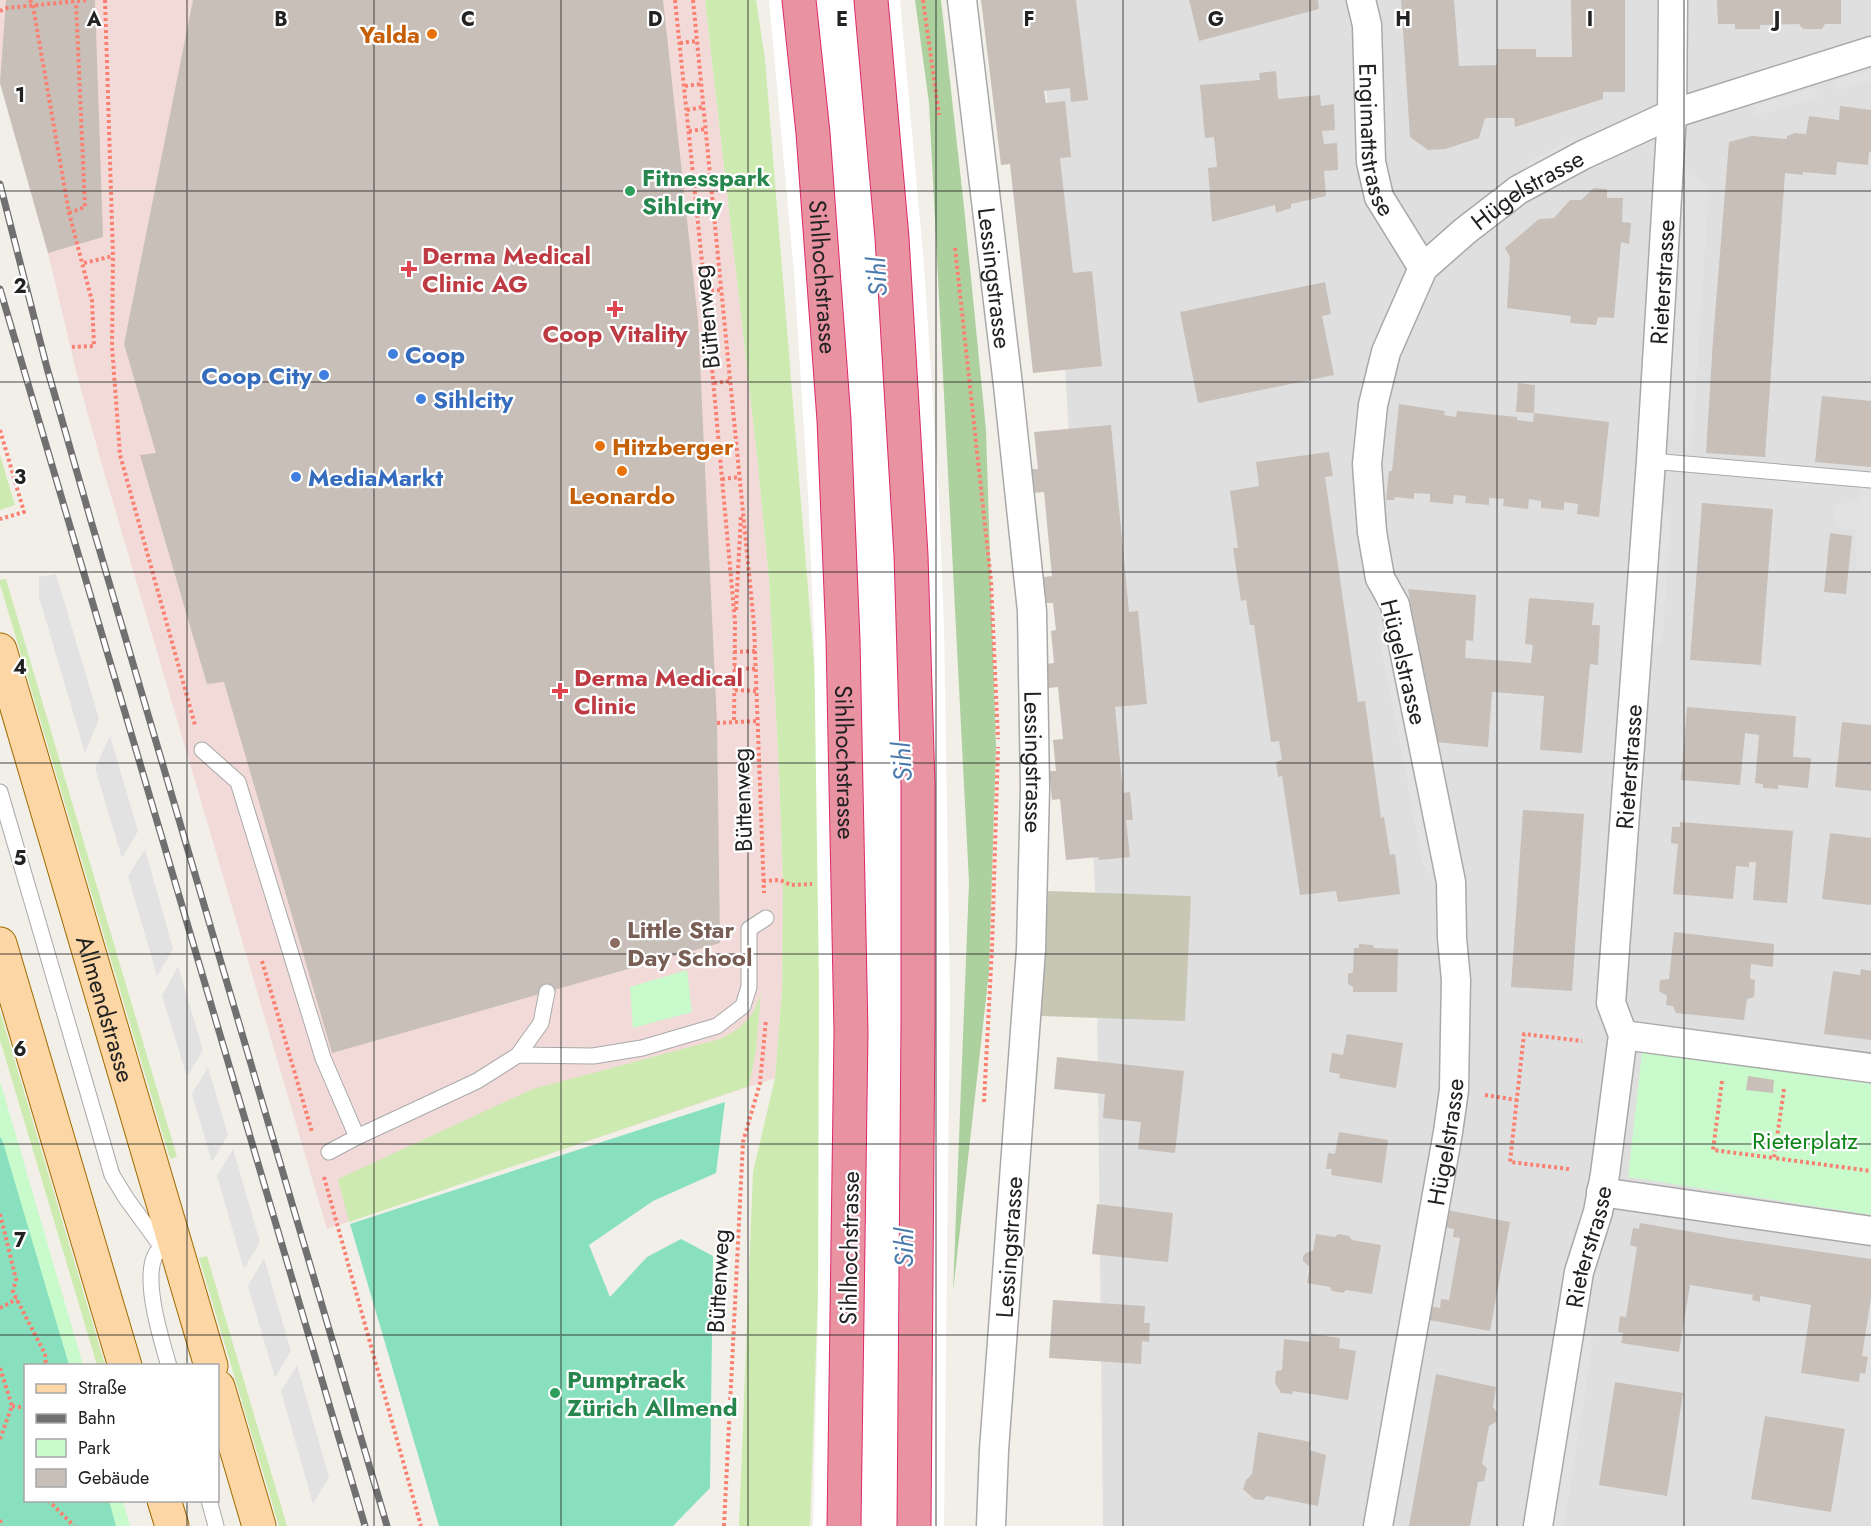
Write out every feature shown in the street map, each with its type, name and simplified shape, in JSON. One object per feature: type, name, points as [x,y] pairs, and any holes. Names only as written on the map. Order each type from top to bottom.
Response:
[{"type":"highway","name":"Sihlhochstrasse","points":[[799,0],[813,133],[834,420],[843,640],[850,1032],[844,1526]]},
{"type":"highway","points":[[871,0],[893,261],[910,555],[917,774],[918,1022],[914,1526]]},
{"type":"main road","name":"Allmendstrasse","points":[[0,650],[211,1364]]},
{"type":"main road","points":[[0,944],[124,1364]]},
{"type":"main road","points":[[219,1389],[259,1526]]},
{"type":"main road","points":[[165,1502],[172,1526]]},
{"type":"street","name":"Lessingstrasse","points":[[962,0],[1008,385],[1032,611],[1035,788],[1031,950],[994,1450],[991,1526]]},
{"type":"street","name":"Engimattstrasse","points":[[1360,0],[1367,26],[1371,162],[1379,197],[1424,268]]},
{"type":"street","name":"Rieterstrasse","points":[[1538,1526],[1579,1272],[1598,1212],[1623,1035],[1611,1003],[1651,461],[1672,114],[1673,0]]},
{"type":"street","name":"Hügelstrasse","points":[[1378,1526],[1448,1132],[1454,1090],[1456,990],[1451,882],[1395,605],[1380,578],[1372,532],[1367,464],[1373,405],[1386,352],[1424,268],[1465,231],[1518,190],[1583,155],[1672,114],[1871,51]]},
{"type":"street","points":[[1623,1035],[1871,1068]]},
{"type":"street","points":[[1601,1192],[1871,1231]]},
{"type":"lane","points":[[1651,461],[1871,480]]},
{"type":"lane","points":[[202,750],[238,782],[323,1058],[357,1137]]},
{"type":"lane","points":[[0,792],[112,1175],[161,1246],[153,1259],[152,1292],[154,1311],[169,1364]]},
{"type":"lane","points":[[518,1055],[593,1056],[642,1048],[717,1026],[743,1006],[749,987],[749,929],[766,918]]},
{"type":"lane","points":[[329,1152],[477,1081],[518,1055],[541,1023],[547,992]]},
{"type":"lane","points":[[210,1502],[216,1526]]},
{"type":"path","points":[[30,0],[33,6],[69,213],[84,263],[92,301],[94,345],[72,347]]},
{"type":"path","points":[[0,11],[7,8],[88,0]]},
{"type":"path","points":[[675,0],[690,131],[735,622]]},
{"type":"path","name":"Büttenweg","points":[[693,0],[755,651],[766,918]]},
{"type":"path","points":[[923,0],[940,117]]},
{"type":"path","points":[[69,213],[85,207],[76,2]]},
{"type":"path","points":[[681,43],[697,40]]},
{"type":"path","points":[[685,86],[701,84]]},
{"type":"path","points":[[687,110],[703,107]]},
{"type":"path","points":[[690,131],[706,129]]},
{"type":"path","points":[[955,247],[991,581],[999,745],[992,948],[983,1113]]},
{"type":"path","points":[[84,263],[113,256]]},
{"type":"path","points":[[705,291],[721,290]]},
{"type":"path","points":[[714,383],[730,381]]},
{"type":"path","points":[[0,430],[24,512],[0,519]]},
{"type":"path","points":[[722,479],[740,477]]},
{"type":"path","points":[[734,722],[735,622],[742,501]]},
{"type":"path","points":[[734,652],[755,651]]},
{"type":"path","points":[[734,668],[756,669]]},
{"type":"path","points":[[715,679],[735,678]]},
{"type":"path","points":[[735,690],[756,691]]},
{"type":"path","points":[[717,723],[757,721]]},
{"type":"path","points":[[763,881],[780,880],[791,885],[820,883]]},
{"type":"path","name":"Büttenweg","points":[[724,1526],[743,1142],[752,1104],[760,1083],[766,1014]]},
{"type":"path","points":[[1569,1169],[1510,1162],[1524,1034],[1582,1041]]},
{"type":"path","points":[[1722,1080],[1713,1150],[1871,1171]]},
{"type":"path","points":[[1774,1158],[1784,1089]]},
{"type":"path","points":[[0,1214],[16,1278],[13,1292],[45,1354],[46,1364]]},
{"type":"path","points":[[0,1308],[17,1299]]},
{"type":"path","points":[[0,1368],[12,1406],[0,1439]]},
{"type":"path","points":[[12,1406],[24,1408]]},
{"type":"path","points":[[50,1502],[74,1526]]},
{"type":"path","points":[[0,1520],[2,1526]]},
{"type":"shaded area","name":"Sihlcity","points":[[0,0],[705,0],[769,579],[783,883],[782,991],[775,1078],[327,1229],[78,379],[48,253],[0,83]]},
{"type":"shaded area","points":[[1035,0],[1871,0],[1871,1526],[1103,1526],[1096,907],[1052,138]]},
{"type":"shaded area","points":[[1871,70],[1871,81],[1837,91],[1834,81]]},
{"type":"shaded area","points":[[1815,88],[1818,97],[1755,116],[1753,106]]},
{"type":"shaded area","points":[[1573,138],[1577,149],[1531,172],[1526,163]]},
{"type":"shaded area","points":[[1685,169],[1709,190],[1691,453],[1668,433]]},
{"type":"shaded area","points":[[1860,488],[1871,489],[1871,573],[1856,571],[1857,530],[1836,527],[1833,506],[1860,501]]},
{"type":"shaded area","points":[[1660,508],[1671,515],[1662,645],[1652,645]]},
{"type":"shaded area","points":[[56,574],[99,719],[85,753],[39,597],[39,577]]},
{"type":"shaded area","points":[[1386,624],[1434,871],[1425,873],[1377,626]]},
{"type":"shaded area","points":[[110,736],[138,831],[122,858],[95,768]]},
{"type":"shaded area","points":[[145,849],[173,949],[157,976],[128,876]]},
{"type":"shaded area","points":[[1048,891],[1191,896],[1185,1021],[1041,1016]]},
{"type":"shaded area","points":[[178,966],[203,1050],[187,1077],[162,996]]},
{"type":"shaded area","points":[[1773,1039],[1871,1050],[1871,1061],[1772,1048]]},
{"type":"shaded area","points":[[208,1067],[228,1135],[212,1162],[192,1094]]},
{"type":"shaded area","points":[[233,1149],[260,1242],[244,1269],[217,1176]]},
{"type":"shaded area","points":[[264,1258],[291,1351],[275,1378],[248,1286]]},
{"type":"shaded area","points":[[1584,1333],[1594,1334],[1564,1526],[1553,1526]]},
{"type":"shaded area","points":[[297,1365],[329,1477],[313,1504],[281,1391]]},
{"type":"green space","points":[[705,0],[756,0],[765,59],[832,884],[810,1526],[739,1526],[753,1172],[775,1078],[782,991],[783,883],[769,579]]},
{"type":"green space","points":[[915,0],[941,0],[964,207],[986,430],[996,747],[989,972],[953,1292],[969,882],[929,103]]},
{"type":"green space","points":[[0,455],[15,505],[0,510]]},
{"type":"green space","points":[[6,579],[177,1157],[170,1159],[0,584],[0,580]]},
{"type":"green space","points":[[687,970],[692,1012],[633,1028],[630,987]]},
{"type":"green space","points":[[761,992],[756,1050],[749,1086],[349,1222],[338,1179],[533,1089],[720,1039],[736,1030],[747,1020]]},
{"type":"green space","points":[[0,1011],[105,1364],[97,1364],[0,1040]]},
{"type":"green space","name":"Rieterplatz","points":[[1642,1052],[1871,1084],[1871,1215],[1628,1177]]},
{"type":"green space","points":[[0,1081],[83,1364],[24,1364],[24,1502],[123,1502],[130,1526],[0,1526]]},
{"type":"green space","name":"Pumptrack Zürich Allmend","points":[[725,1102],[716,1173],[653,1201],[589,1245],[610,1297],[647,1257],[681,1239],[713,1256],[710,1488],[673,1526],[439,1526],[350,1224]]},
{"type":"green space","points":[[0,1137],[69,1364],[24,1364],[24,1502],[109,1502],[116,1526],[0,1526]]},
{"type":"green space","points":[[207,1256],[287,1526],[279,1526],[199,1258]]},
{"type":"pier","points":[[769,0],[900,0],[924,265],[939,498],[944,628],[950,998],[944,1526],[813,1526],[818,1308],[819,985],[814,636],[808,493],[794,272]]},
{"type":"building","points":[[6,0],[95,0],[103,237],[48,253],[0,83]]},
{"type":"building","name":"Sihlcity","points":[[193,0],[663,0],[698,320],[717,723],[720,943],[332,1053],[224,682],[207,684],[140,455],[156,453],[124,344]]},
{"type":"building","points":[[981,0],[1076,0],[1088,100],[1071,102],[1070,88],[1044,91],[1046,103],[1065,101],[1071,157],[1060,158],[1073,273],[1092,271],[1102,366],[1033,373],[1010,164],[1001,165]]},
{"type":"building","points":[[1189,0],[1318,0],[1319,9],[1199,41]]},
{"type":"building","points":[[1401,0],[1454,0],[1459,66],[1497,65],[1497,49],[1536,49],[1536,57],[1572,57],[1571,0],[1625,0],[1625,92],[1603,92],[1603,99],[1515,127],[1514,118],[1485,118],[1479,138],[1445,149],[1428,150],[1410,137]]},
{"type":"building","points":[[1717,0],[1841,0],[1841,24],[1825,24],[1822,29],[1803,29],[1799,24],[1760,25],[1760,29],[1735,29],[1735,24],[1718,24]]},
{"type":"building","points":[[1276,71],[1278,99],[1320,95],[1321,106],[1334,104],[1335,130],[1322,131],[1324,144],[1337,143],[1338,170],[1324,171],[1326,196],[1291,204],[1291,208],[1276,213],[1275,205],[1212,222],[1208,168],[1217,167],[1214,137],[1205,138],[1200,85],[1260,80],[1259,73]]},
{"type":"building","points":[[1840,106],[1871,110],[1871,152],[1869,152],[1868,165],[1837,162],[1836,175],[1785,173],[1765,457],[1706,453],[1729,142],[1752,136],[1787,139],[1787,136],[1795,133],[1806,134],[1809,116],[1839,120]]},
{"type":"building","points":[[1594,188],[1607,189],[1607,198],[1623,198],[1622,222],[1631,223],[1629,244],[1621,242],[1614,318],[1598,317],[1596,325],[1570,323],[1571,316],[1507,308],[1510,257],[1505,248],[1539,219],[1554,218],[1570,200],[1581,200]]},
{"type":"building","points":[[1325,282],[1331,314],[1322,316],[1334,375],[1198,403],[1180,312]]},
{"type":"building","points":[[1518,383],[1535,385],[1534,413],[1516,412]]},
{"type":"building","points":[[1822,396],[1871,401],[1871,467],[1815,462]]},
{"type":"building","points":[[1399,404],[1445,411],[1444,415],[1456,417],[1457,411],[1517,417],[1517,420],[1533,422],[1534,413],[1609,422],[1599,517],[1577,514],[1578,504],[1564,502],[1564,510],[1541,508],[1541,501],[1529,499],[1528,509],[1503,506],[1504,499],[1489,498],[1489,505],[1465,503],[1466,496],[1454,495],[1453,504],[1430,502],[1430,494],[1414,493],[1414,499],[1395,497],[1394,500],[1386,500],[1389,471],[1392,471]]},
{"type":"building","points":[[1111,425],[1129,612],[1138,611],[1147,704],[1115,707],[1123,793],[1130,792],[1133,820],[1126,820],[1130,857],[1066,860],[1060,799],[1052,800],[1049,771],[1056,771],[1053,740],[1063,739],[1058,687],[1048,688],[1046,664],[1054,663],[1051,631],[1056,630],[1053,603],[1045,603],[1043,577],[1052,576],[1044,492],[1031,493],[1029,469],[1038,469],[1034,432]]},
{"type":"building","points":[[1329,452],[1333,476],[1325,477],[1358,702],[1365,701],[1381,818],[1384,817],[1390,855],[1395,854],[1400,894],[1338,902],[1336,891],[1300,895],[1282,776],[1278,777],[1276,762],[1282,760],[1279,741],[1271,742],[1254,625],[1250,625],[1246,600],[1241,601],[1233,548],[1238,548],[1230,491],[1259,486],[1256,462]]},
{"type":"building","points":[[1702,503],[1773,509],[1761,665],[1690,660]]},
{"type":"building","points":[[1830,533],[1852,536],[1846,594],[1824,592]]},
{"type":"building","points":[[1408,589],[1476,595],[1473,641],[1466,640],[1465,658],[1531,663],[1533,645],[1525,644],[1529,598],[1594,603],[1592,625],[1600,625],[1598,665],[1590,664],[1582,753],[1540,750],[1544,696],[1492,692],[1488,747],[1435,742]]},
{"type":"building","points":[[1687,707],[1796,716],[1793,757],[1811,758],[1808,788],[1778,785],[1778,789],[1763,788],[1763,784],[1755,783],[1759,735],[1745,733],[1740,785],[1681,780]]},
{"type":"building","points":[[1842,722],[1871,725],[1871,791],[1835,787]]},
{"type":"building","points":[[1523,810],[1584,814],[1572,991],[1511,987]]},
{"type":"building","points":[[1680,822],[1793,831],[1787,903],[1753,900],[1756,862],[1749,862],[1749,867],[1736,866],[1733,899],[1673,894],[1678,844],[1671,843],[1672,827],[1680,827]]},
{"type":"building","points":[[1830,833],[1871,838],[1871,905],[1822,899]]},
{"type":"building","points":[[1674,932],[1774,944],[1773,967],[1751,964],[1750,979],[1755,980],[1754,997],[1747,999],[1744,1020],[1676,1013],[1673,1006],[1666,1005],[1667,996],[1659,991],[1660,980],[1669,979]]},
{"type":"building","points":[[1359,944],[1373,945],[1374,948],[1398,949],[1397,992],[1353,992],[1353,987],[1348,984],[1348,974],[1353,972],[1354,948],[1359,948]]},
{"type":"building","points":[[1861,969],[1871,971],[1871,1040],[1824,1034],[1833,971],[1860,975]]},
{"type":"building","points":[[1347,1034],[1403,1043],[1396,1088],[1339,1078],[1340,1074],[1329,1072],[1332,1053],[1343,1055]]},
{"type":"building","points":[[1057,1057],[1184,1071],[1175,1153],[1138,1149],[1141,1122],[1103,1118],[1105,1094],[1054,1089]]},
{"type":"building","points":[[1748,1076],[1774,1080],[1773,1093],[1746,1090]]},
{"type":"building","points":[[1339,1132],[1388,1140],[1382,1183],[1331,1175],[1332,1169],[1326,1169],[1328,1153],[1335,1154]]},
{"type":"building","points":[[1097,1204],[1173,1213],[1168,1262],[1092,1254]]},
{"type":"building","points":[[1447,1210],[1510,1222],[1490,1331],[1429,1320],[1431,1306],[1440,1308],[1441,1299],[1449,1300],[1460,1238],[1453,1237],[1454,1229],[1444,1227]]},
{"type":"building","points":[[1640,1223],[1871,1259],[1871,1297],[1862,1356],[1868,1357],[1865,1374],[1860,1373],[1859,1382],[1801,1373],[1811,1305],[1760,1296],[1760,1302],[1752,1300],[1753,1295],[1690,1285],[1679,1352],[1621,1343],[1623,1333],[1618,1332],[1620,1316],[1626,1317],[1637,1247],[1630,1245],[1633,1228],[1639,1229]]},
{"type":"building","points":[[1316,1234],[1335,1237],[1338,1234],[1349,1236],[1352,1240],[1381,1245],[1372,1294],[1346,1290],[1343,1293],[1332,1291],[1330,1287],[1307,1283],[1310,1267],[1303,1261],[1303,1256],[1313,1251]]},
{"type":"building","points":[[1053,1300],[1145,1306],[1144,1323],[1150,1323],[1149,1342],[1142,1341],[1141,1364],[1049,1358]]},
{"type":"building","points":[[1311,1334],[1340,1338],[1339,1348],[1356,1351],[1348,1400],[1293,1391],[1292,1394],[1281,1393],[1275,1383],[1276,1371],[1282,1370],[1284,1339],[1310,1342]]},
{"type":"building","points":[[1436,1374],[1496,1387],[1493,1407],[1497,1413],[1496,1422],[1489,1426],[1482,1464],[1487,1468],[1484,1481],[1478,1482],[1470,1526],[1409,1526]]},
{"type":"building","points":[[1615,1382],[1683,1393],[1667,1496],[1599,1485]]},
{"type":"building","points":[[1765,1416],[1845,1429],[1831,1512],[1751,1499]]},
{"type":"building","points":[[1258,1432],[1311,1442],[1309,1450],[1326,1455],[1318,1506],[1267,1496],[1263,1500],[1254,1499],[1243,1489],[1246,1480],[1252,1474]]},
{"type":"railway","points":[[0,184],[47,368],[91,521],[387,1526]]},
{"type":"railway","points":[[0,289],[365,1526]]},
{"type":"place","name":"Yalda","points":[[432,34]]},
{"type":"place","name":"Fitnesspark Sihlcity","points":[[630,191]]},
{"type":"place","name":"Derma Medical Clinic AG","points":[[409,269]]},
{"type":"place","name":"Coop Vitality","points":[[615,309]]},
{"type":"place","name":"Coop","points":[[393,354]]},
{"type":"place","name":"Coop City","points":[[324,375]]},
{"type":"place","name":"Sihlcity","points":[[421,399]]},
{"type":"place","name":"Hitzberger","points":[[600,446]]},
{"type":"place","name":"Leonardo","points":[[622,471]]},
{"type":"place","name":"MediaMarkt","points":[[296,477]]},
{"type":"place","name":"Derma Medical Clinic","points":[[560,691]]},
{"type":"place","name":"Little Star Day School","points":[[615,943]]},
{"type":"place","name":"Pumptrack Zürich Allmend","points":[[555,1393]]},
{"type":"water label","name":"Sihl","points":[[877,277]]},
{"type":"water label","name":"Sihl","points":[[902,762]]},
{"type":"water label","name":"Sihl","points":[[904,1248]]}]
